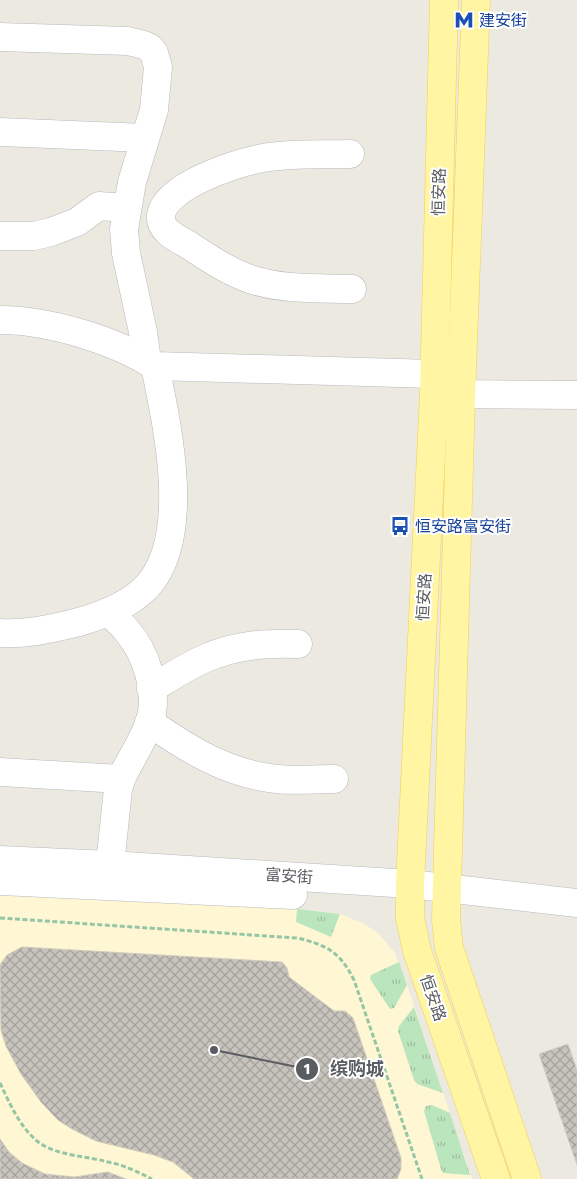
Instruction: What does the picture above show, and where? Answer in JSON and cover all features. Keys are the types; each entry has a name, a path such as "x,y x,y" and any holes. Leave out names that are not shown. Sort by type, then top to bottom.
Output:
{"main road":[{"name":"恒安路","path":"444,0 434,384 410,918 417,951 496,1179"},
{"name":"恒安路","path":"476,0 461,395 446,920 449,948 527,1179"}],"street":[{"path":"0,37 128,41 150,48 156,59 158,76 154,110 126,211 124,239 143,332 171,448 173,473 173,507 170,530 160,567 151,582 140,593 108,612 91,619 35,631 0,633"},
{"path":"0,132 145,138"},
{"path":"350,154 263,158 219,171 184,188 168,200 161,215 161,222 171,234 228,270 251,279 273,285 352,289"},
{"path":"0,236 34,236 51,232 77,222 99,206 161,215"},
{"path":"0,320 27,321 71,331 127,351 151,364 434,384 461,395 577,395"},
{"path":"108,612 127,630 138,646 147,668 152,707 149,722 121,779 116,802 110,865"},
{"path":"151,688 204,658 222,652 255,644 298,644"},
{"path":"149,722 204,757 245,774 279,780 334,779"},
{"path":"0,772 121,779"},
{"name":"富安街","path":"0,860 110,865 446,896 577,905"},
{"name":"富安街","path":"0,881 410,892"}],"path":[{"path":"0,918 297,938 314,942 332,951 345,964 354,980 422,1179"},
{"path":"0,1083 21,1122 41,1144 54,1150 124,1166 152,1179"}],"shaded area":[{"path":"0,888 124,894 322,912 340,914 364,924 378,933 395,953 472,1179 0,1179"}],"green space":[{"path":"297,909 340,914 331,937 296,922"},
{"path":"399,962 407,985 394,1008 390,1009 370,979 371,975"},
{"path":"414,1007 443,1093 417,1084 414,1080 398,1031 399,1026"},
{"path":"432,1105 450,1113 470,1175 443,1173 424,1111 426,1106"}],"building":[{"path":"22,947 282,962 287,968 289,977 334,1011 345,1011 353,1018 401,1158 401,1169 397,1179 194,1179 173,1162 154,1155 96,1141 72,1129 58,1120 41,1102 21,1074 6,1046 1,1030 0,965 7,955"},
{"path":"568,1044 577,1070 577,1165 539,1054"},
{"path":"0,1139 9,1152 22,1163 45,1174 74,1177 108,1172 126,1179 0,1179"}],"place":[{"name":"建安街","path":"464,20"},
{"name":"恒安路富安街","path":"400,526"},
{"name":"缤购城","path":"214,1050"}]}
